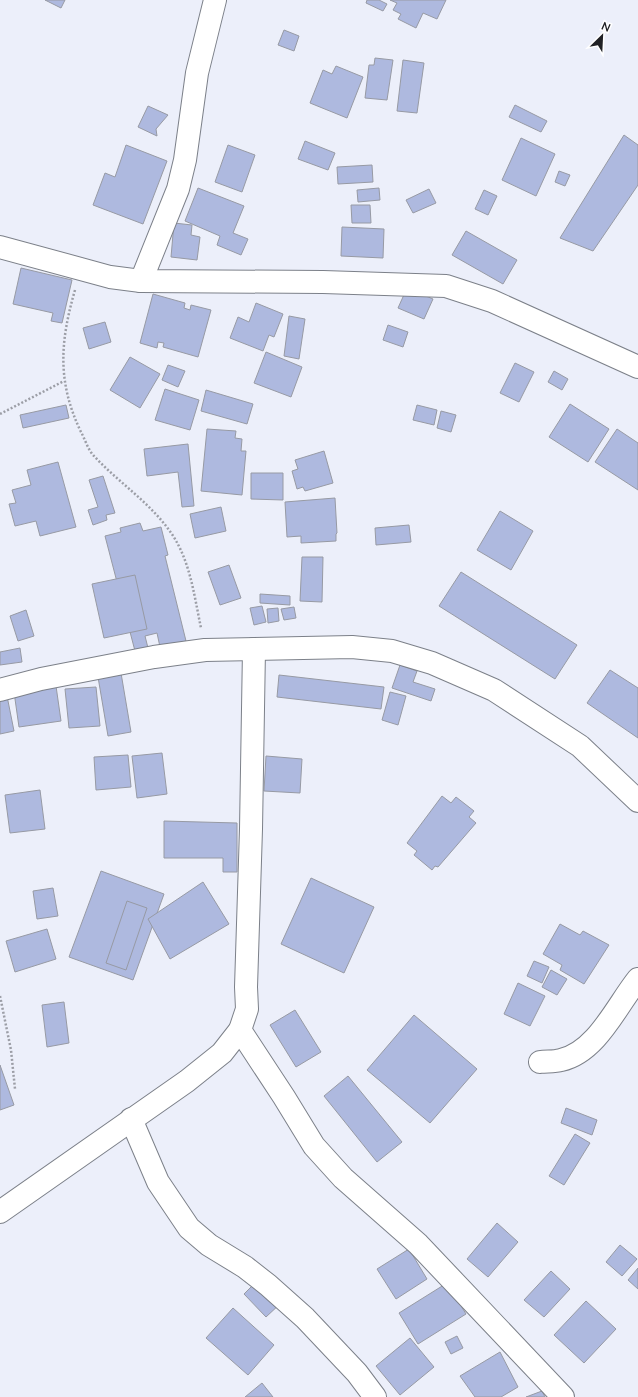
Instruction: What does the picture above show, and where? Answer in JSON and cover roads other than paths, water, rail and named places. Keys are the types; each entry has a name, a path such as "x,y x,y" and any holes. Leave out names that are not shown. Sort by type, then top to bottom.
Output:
{"street":[{"path":"141,281 178,189 185,160 197,73 215,0"},
{"path":"0,247 110,277 141,281 323,282 446,286 492,301 638,367"},
{"path":"0,690 154,657 205,650 352,647 392,651 432,663 494,690 580,746 638,801"},
{"path":"0,1212 187,1081 222,1054 240,1030 247,1009 246,987 251,829 254,649"},
{"path":"540,1062 562,1060 582,1050 607,1027 638,979"},
{"path":"240,1030 314,1146 343,1178 418,1244 563,1397"},
{"path":"131,1119 158,1182 189,1228 209,1245 268,1285 305,1318 357,1373 375,1397"}]}
